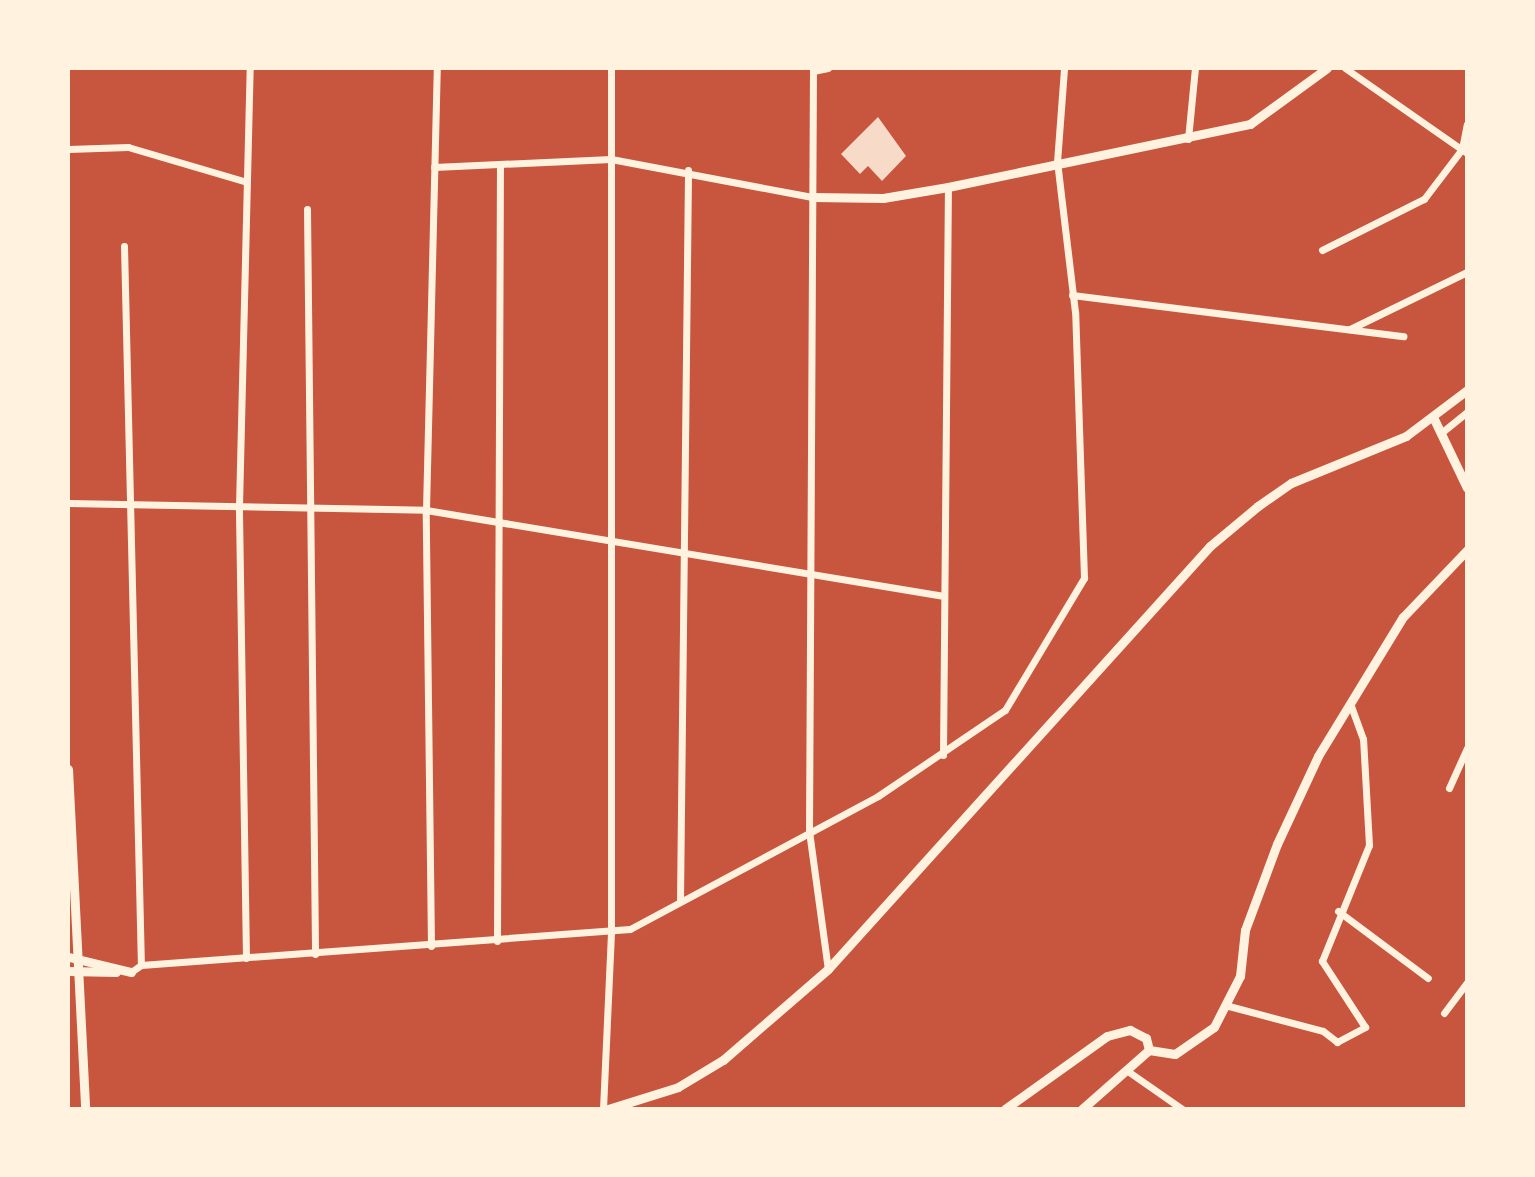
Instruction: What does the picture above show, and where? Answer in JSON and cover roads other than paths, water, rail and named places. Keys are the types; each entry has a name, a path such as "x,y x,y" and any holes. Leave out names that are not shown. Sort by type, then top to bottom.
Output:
{"street":[{"path":"246,958 239,506 250,68"},
{"path":"431,946 426,510 437,68"},
{"path":"611,68 608,535 611,932 605,1109 678,1087 723,1060 828,969 1210,546 1291,483 1434,419 1467,390"},
{"path":"828,68 813,69 805,570 809,831 828,969"},
{"path":"73,971 131,972 141,965 630,929 943,755 1005,710 1084,578 1072,295 1057,162 1064,68"},
{"path":"1188,139 1195,68"},
{"path":"434,167 611,159 688,170 813,197 883,198 1188,139 1250,124 1327,68"},
{"path":"1345,68 1465,151"},
{"path":"1322,250 1424,199 1465,151 1467,124"},
{"path":"68,149 128,147 247,182"},
{"path":"497,941 500,164"},
{"path":"680,901 688,170"},
{"path":"943,755 948,187"},
{"path":"307,209 306,507 315,954"},
{"path":"124,246 141,965"},
{"path":"1349,330 1467,272"},
{"path":"1072,295 1403,336"},
{"path":"1441,433 1467,412"},
{"path":"1434,419 1467,488"},
{"path":"68,503 426,510 608,535 944,596"},
{"path":"1149,1050 1175,1054 1214,1027 1225,1005 1277,844 1350,703 1403,617 1466,553"},
{"path":"1225,1005 1323,1031 1337,1042 1365,1027 1322,961 1338,911 1369,845 1363,739 1350,703"},
{"path":"1449,788 1467,748"},
{"path":"68,769 70,957 85,1109"},
{"path":"1338,911 1428,978"},
{"path":"70,957 131,972"},
{"path":"1444,1013 1467,983"},
{"path":"1005,1109 1107,1036 1130,1030 1146,1038 1149,1050"},
{"path":"1083,1108 1129,1072 1149,1050"},
{"path":"1129,1072 1182,1109"}]}
